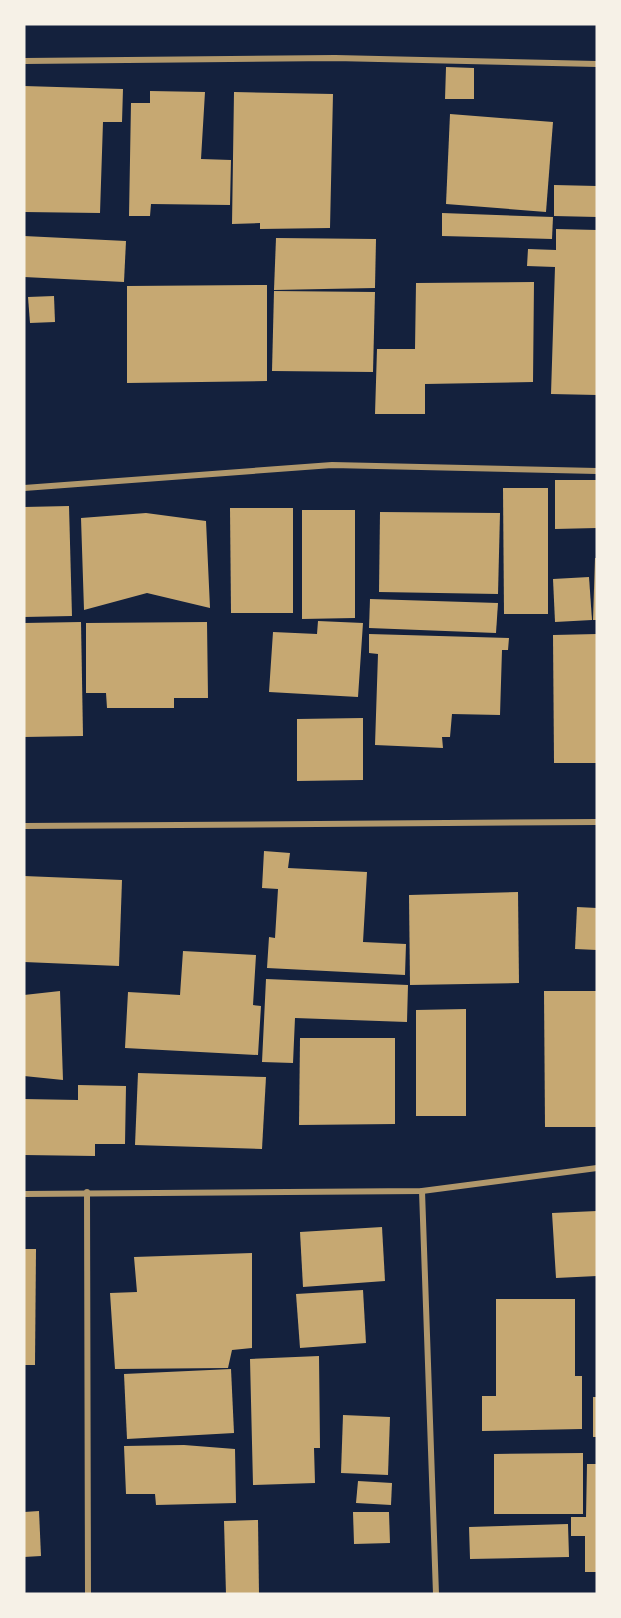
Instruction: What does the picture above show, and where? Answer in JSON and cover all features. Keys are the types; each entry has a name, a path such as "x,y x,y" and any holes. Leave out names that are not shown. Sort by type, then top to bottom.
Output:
{"street":[{"path":"24,62 335,58 597,64"},
{"path":"24,488 332,465 597,471"},
{"path":"24,826 597,822"},
{"path":"24,1194 422,1191 597,1168"},
{"path":"422,1191 436,1594"},
{"path":"87,1192 88,1594"}],"building":[{"path":"446,67 474,68 474,99 445,99"},
{"path":"24,86 123,89 122,122 103,122 100,213 24,212"},
{"path":"150,91 205,92 201,159 231,160 230,205 151,204 150,216 129,216 131,103 150,103"},
{"path":"234,92 333,94 330,228 260,229 260,223 232,224"},
{"path":"450,114 553,122 546,212 446,204"},
{"path":"554,185 597,186 597,217 554,216"},
{"path":"442,213 553,217 552,239 442,236"},
{"path":"556,229 597,230 597,395 551,394 555,267 527,266 528,249 556,250"},
{"path":"24,236 126,241 124,282 24,277"},
{"path":"276,238 376,239 375,288 274,290"},
{"path":"534,282 533,382 425,384 425,414 375,414 377,349 415,349 416,283"},
{"path":"267,285 267,381 127,383 127,286"},
{"path":"274,291 375,292 373,372 272,371"},
{"path":"54,296 55,322 30,323 28,297"},
{"path":"555,480 597,480 597,528 555,529"},
{"path":"503,488 548,488 548,614 504,614"},
{"path":"69,506 72,616 24,617 24,507"},
{"path":"230,508 293,508 293,613 231,613"},
{"path":"302,510 355,510 355,618 302,619"},
{"path":"380,512 500,513 498,594 379,592"},
{"path":"146,513 206,521 210,608 147,593 84,610 81,518"},
{"path":"595,558 597,558 597,620 593,620"},
{"path":"589,577 592,620 555,622 553,579"},
{"path":"370,599 498,603 496,633 369,628"},
{"path":"318,621 363,623 358,697 269,692 273,632 317,634"},
{"path":"81,622 83,736 24,737 24,623"},
{"path":"207,622 208,698 174,698 174,708 107,708 106,693 86,693 86,623"},
{"path":"369,634 509,638 508,650 502,650 500,715 452,714 450,737 442,737 443,748 375,745 378,654 369,653"},
{"path":"597,634 597,763 554,763 553,635"},
{"path":"363,718 363,780 297,781 297,719"},
{"path":"264,851 290,853 288,868 367,872 363,942 406,944 405,975 267,968 269,937 275,938 278,889 262,888"},
{"path":"24,876 122,880 119,966 24,962"},
{"path":"518,892 519,983 410,985 409,895"},
{"path":"577,907 597,908 597,950 575,949"},
{"path":"183,951 256,955 253,1005 261,1006 258,1055 125,1048 128,992 180,995"},
{"path":"266,979 408,985 407,1022 295,1018 293,1063 262,1062"},
{"path":"60,991 63,1080 24,1076 24,995"},
{"path":"544,991 597,991 597,1127 545,1127"},
{"path":"466,1009 466,1116 416,1116 416,1010"},
{"path":"300,1038 395,1038 395,1124 299,1125"},
{"path":"138,1073 266,1077 262,1149 135,1145"},
{"path":"78,1085 126,1086 125,1144 95,1144 95,1156 24,1155 24,1099 78,1100"},
{"path":"597,1211 597,1276 556,1278 552,1213"},
{"path":"382,1227 385,1281 303,1287 300,1232"},
{"path":"24,1249 36,1249 35,1365 24,1365"},
{"path":"252,1253 252,1348 232,1350 228,1368 115,1369 110,1293 137,1292 134,1257"},
{"path":"363,1290 366,1343 300,1348 296,1294"},
{"path":"496,1299 575,1299 575,1376 582,1376 582,1429 482,1431 482,1396 496,1396"},
{"path":"319,1356 320,1448 314,1448 315,1483 253,1485 250,1359"},
{"path":"231,1369 234,1433 127,1439 124,1374"},
{"path":"593,1397 597,1397 597,1437 593,1437"},
{"path":"343,1415 390,1417 388,1475 341,1473"},
{"path":"184,1445 235,1449 236,1503 156,1505 155,1494 126,1494 124,1446"},
{"path":"583,1453 583,1514 494,1514 494,1454"},
{"path":"587,1464 597,1464 597,1572 585,1572 585,1536 571,1536 571,1517 586,1517"},
{"path":"358,1481 392,1483 391,1505 356,1503"},
{"path":"39,1511 41,1556 24,1557 24,1512"},
{"path":"353,1512 389,1512 390,1543 354,1544"},
{"path":"258,1520 259,1594 226,1594 224,1521"},
{"path":"568,1524 569,1557 470,1559 469,1527"}]}
